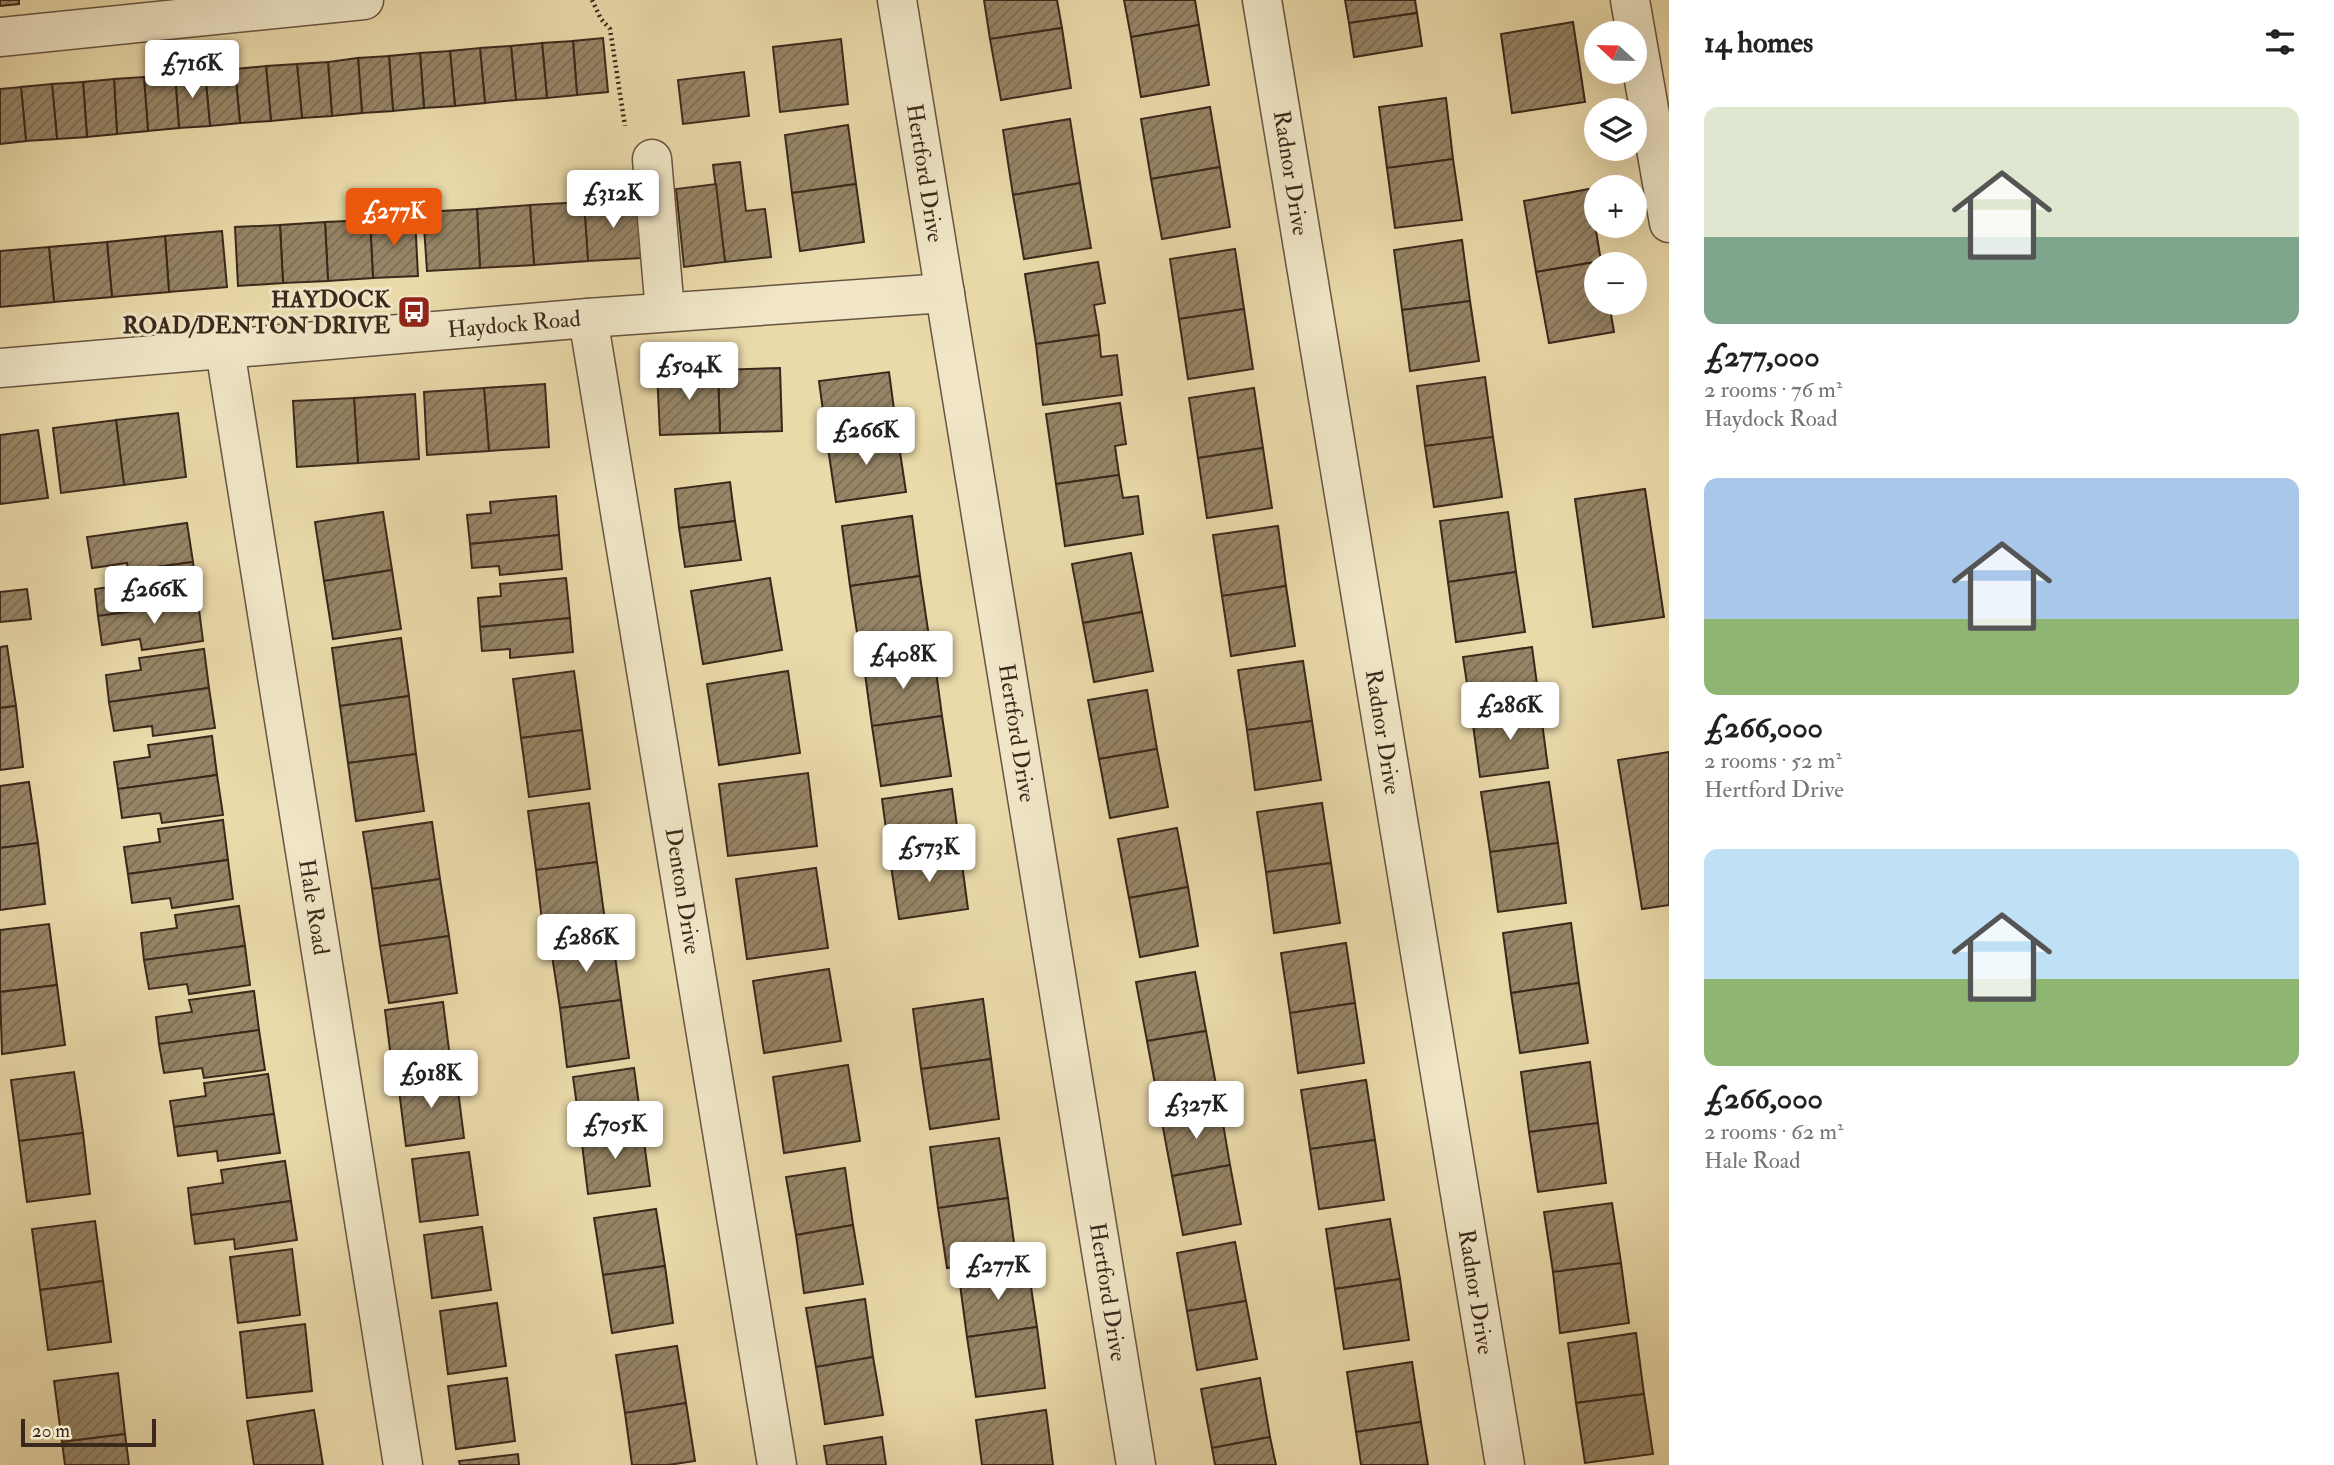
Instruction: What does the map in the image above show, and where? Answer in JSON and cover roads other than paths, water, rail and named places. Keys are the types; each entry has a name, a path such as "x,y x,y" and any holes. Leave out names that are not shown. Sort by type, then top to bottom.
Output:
{"street":[{"path":"0,37 364,0"},
{"name":"Hertford Drive","path":"897,0 1136,1465"},
{"name":"Radnor Drive","path":"1262,0 1504,1465"},
{"path":"1630,0 1669,223"},
{"path":"652,159 665,312"},
{"name":"Haydock Road","path":"0,368 588,318 945,293"},
{"name":"Denton Drive","path":"588,318 777,1465"},
{"name":"Hale Road","path":"225,350 403,1465"}],"place":[{"name":"HAYDOCK ROAD/DENTON DRIVE","path":"414,312"}]}
